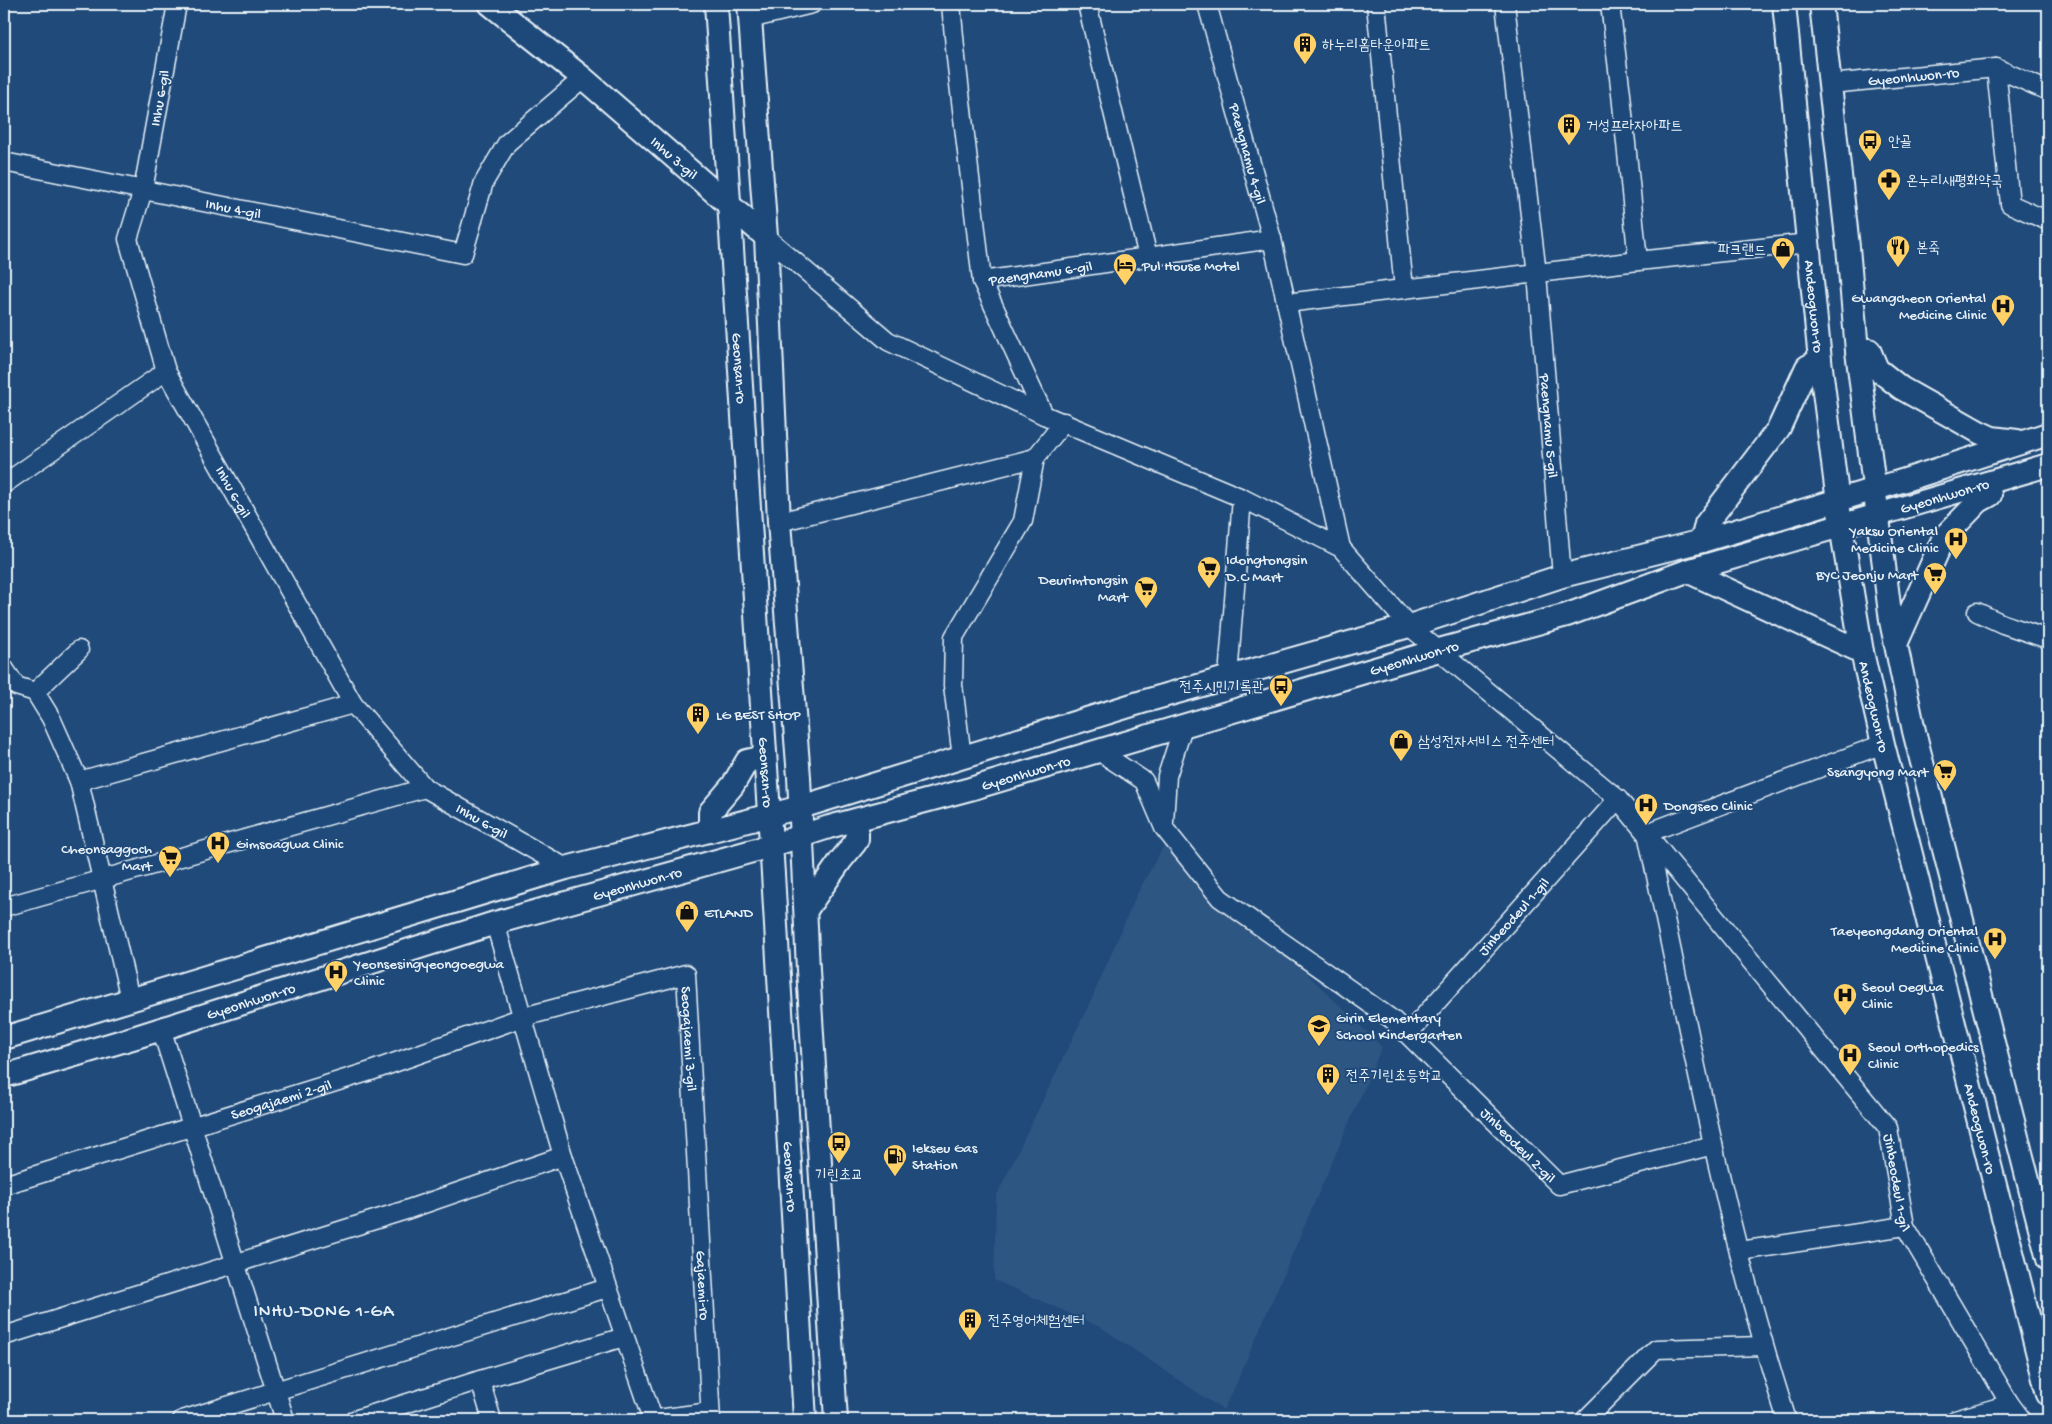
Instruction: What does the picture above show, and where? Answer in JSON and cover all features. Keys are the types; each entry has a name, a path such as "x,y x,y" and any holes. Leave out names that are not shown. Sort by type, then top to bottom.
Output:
{"street":[{"name":"Inhu 6-gil","path":"177,4 143,190 128,239 166,371 353,704 425,788 566,868"},
{"name":"Inhu 3-gil","path":"490,4 583,78 766,237"},
{"name":"Geonsan-ro","path":"716,4 769,815 805,1420"},
{"path":"750,12 812,4"},
{"path":"951,4 982,282"},
{"path":"1087,4 1148,257"},
{"name":"Paengnamu 4-gil","path":"1207,4 1272,239 1286,303"},
{"path":"1376,4 1404,289"},
{"name":"Paengnamu 5-gil","path":"1505,4 1537,274 1562,576"},
{"path":"1610,4 1638,260"},
{"name":"Andeogwon-ro","path":"1784,4 1820,360 1841,526 1862,652 1866,662 1883,744 2048,1394"},
{"path":"1822,4 1857,351 1891,621 1914,730 2048,1259"},
{"name":"Geonsan-ro","path":"750,12 766,237 779,522 801,808 836,1420"},
{"path":"1996,68 2048,92"},
{"path":"1996,68 2010,204 2048,221"},
{"name":"Gyeonhwon-ro","path":"1830,84 1996,68"},
{"name":"Inhu 4-gil","path":"4,162 463,254 484,182 507,143 583,78"},
{"path":"766,237 888,341 1044,414 1242,498 1341,548 1409,626"},
{"name":"Paengnamu 6-gil","path":"1044,414 982,282 1272,239"},
{"path":"1341,548 1286,303 1537,274 1638,260 1809,243"},
{"path":"1857,351 1869,350 1877,369 1901,388 1979,432 1992,438 2026,441"},
{"path":"1702,541 1706,524 1779,428 1807,367 1820,360"},
{"path":"4,484 166,371"},
{"path":"962,758 953,685 954,637 1022,521 1035,458 1064,422"},
{"name":"Gyeonhwon-ro","path":"4,1038 566,868 801,808 1228,677 1409,626 1562,576 1702,541 2048,434"},
{"path":"779,522 1035,458"},
{"name":"Gyeonhwon-ro","path":"4,1076 495,923 1100,752 1439,650 1567,615 1687,571 2048,465"},
{"path":"1896,644 1944,538 1979,501 1990,495 1988,483"},
{"path":"1228,677 1242,498"},
{"path":"1687,571 1862,652"},
{"path":"1978,612 2004,624 2048,639"},
{"name":"Jinbeodeul 1-gil","path":"1409,626 1618,799 1888,1128 1905,1226 2010,1404 2022,1420"},
{"path":"35,692 79,650"},
{"path":"4,668 16,686 35,692 51,718 79,781 130,999"},
{"path":"79,781 353,704"},
{"path":"1164,828 1166,780 1183,727"},
{"path":"1787,1420 1763,1346 1713,1146 1647,833 1883,744"},
{"path":"1100,752 1144,781 1164,828 1220,898 1393,1020 1408,1034"},
{"path":"710,831 710,812 733,785 748,761 765,757"},
{"path":"1146,785 1166,780"},
{"path":"4,907 425,788"},
{"name":"Jinbeodeul 1-gil","path":"1408,1034 1618,799"},
{"path":"806,910 840,860 855,843 857,839 857,821"},
{"path":"495,923 563,1156 652,1420 711,1416"},
{"name":"Seogajaemi 3-gil","path":"371,1071 523,1017 686,974 695,1151"},
{"path":"161,1028 285,1420"},
{"name":"Jinbeodeul 2-gil","path":"1408,1034 1559,1185 1713,1146"},
{"name":"Seogajaemi 2-gil","path":"11,1182 371,1071"},
{"name":"Gajaemi-ro","path":"695,1151 711,1416"},
{"path":"4,1336 403,1212 563,1156"},
{"path":"1740,1251 1905,1226"},
{"path":"182,1420 607,1288"},
{"path":"354,1420 624,1337"},
{"path":"1585,1420 1656,1349 1763,1346"},
{"path":"480,1380 492,1420"},
{"path":"1954,1420 2010,1404"}],"shaded area":[{"path":"1168,838 1382,1047 1233,1391 1223,1410 1102,1328 994,1280 996,1197 1092,998 1137,894"}],"place":[{"name":"하누리홈타운아파트","path":"1305,65"},
{"name":"거성프라자아파트","path":"1569,146"},
{"name":"안골","path":"1870,162"},
{"name":"온누리새평화약국","path":"1889,201"},
{"name":"본죽","path":"1898,268"},
{"name":"파크랜드","path":"1783,270"},
{"name":"Pul House Motel","path":"1125,286"},
{"name":"Gwangcheon Oriental Medicine Clinic","path":"2003,327"},
{"name":"Yaksu Oriental Medicine Clinic","path":"1956,560"},
{"name":"Idongtongsin D.C Mart","path":"1209,589"},
{"name":"BYC Jeonju Mart","path":"1935,595"},
{"name":"Deurimtongsin Mart","path":"1146,609"},
{"name":"전주시민기록관","path":"1281,707"},
{"name":"LG BEST SHOP","path":"698,735"},
{"name":"삼성전자서비스 전주센터","path":"1401,762"},
{"name":"Ssangyong Mart","path":"1945,792"},
{"name":"Dongseo Clinic","path":"1646,826"},
{"name":"Gimsoagwa Clinic","path":"218,864"},
{"name":"Cheonsaggoch Mart","path":"170,878"},
{"name":"ETLAND","path":"687,933"},
{"name":"Taeyeongdang Oriental Medicine Clinic","path":"1995,960"},
{"name":"Yeonsesingyeongoegwa Clinic","path":"336,993"},
{"name":"Seoul Oegwa Clinic","path":"1845,1016"},
{"name":"Girin Elementary School Kindergarten","path":"1319,1047"},
{"name":"Seoul Orthopedics Clinic","path":"1850,1076"},
{"name":"전주기린초등학교","path":"1328,1096"},
{"name":"기린초교","path":"839,1164"},
{"name":"Iekseu Gas Station","path":"895,1177"},
{"name":"전주영어체험센터","path":"970,1341"}],"district":[{"name":"INHU-DONG 1-GA","path":"324,1310"}]}
